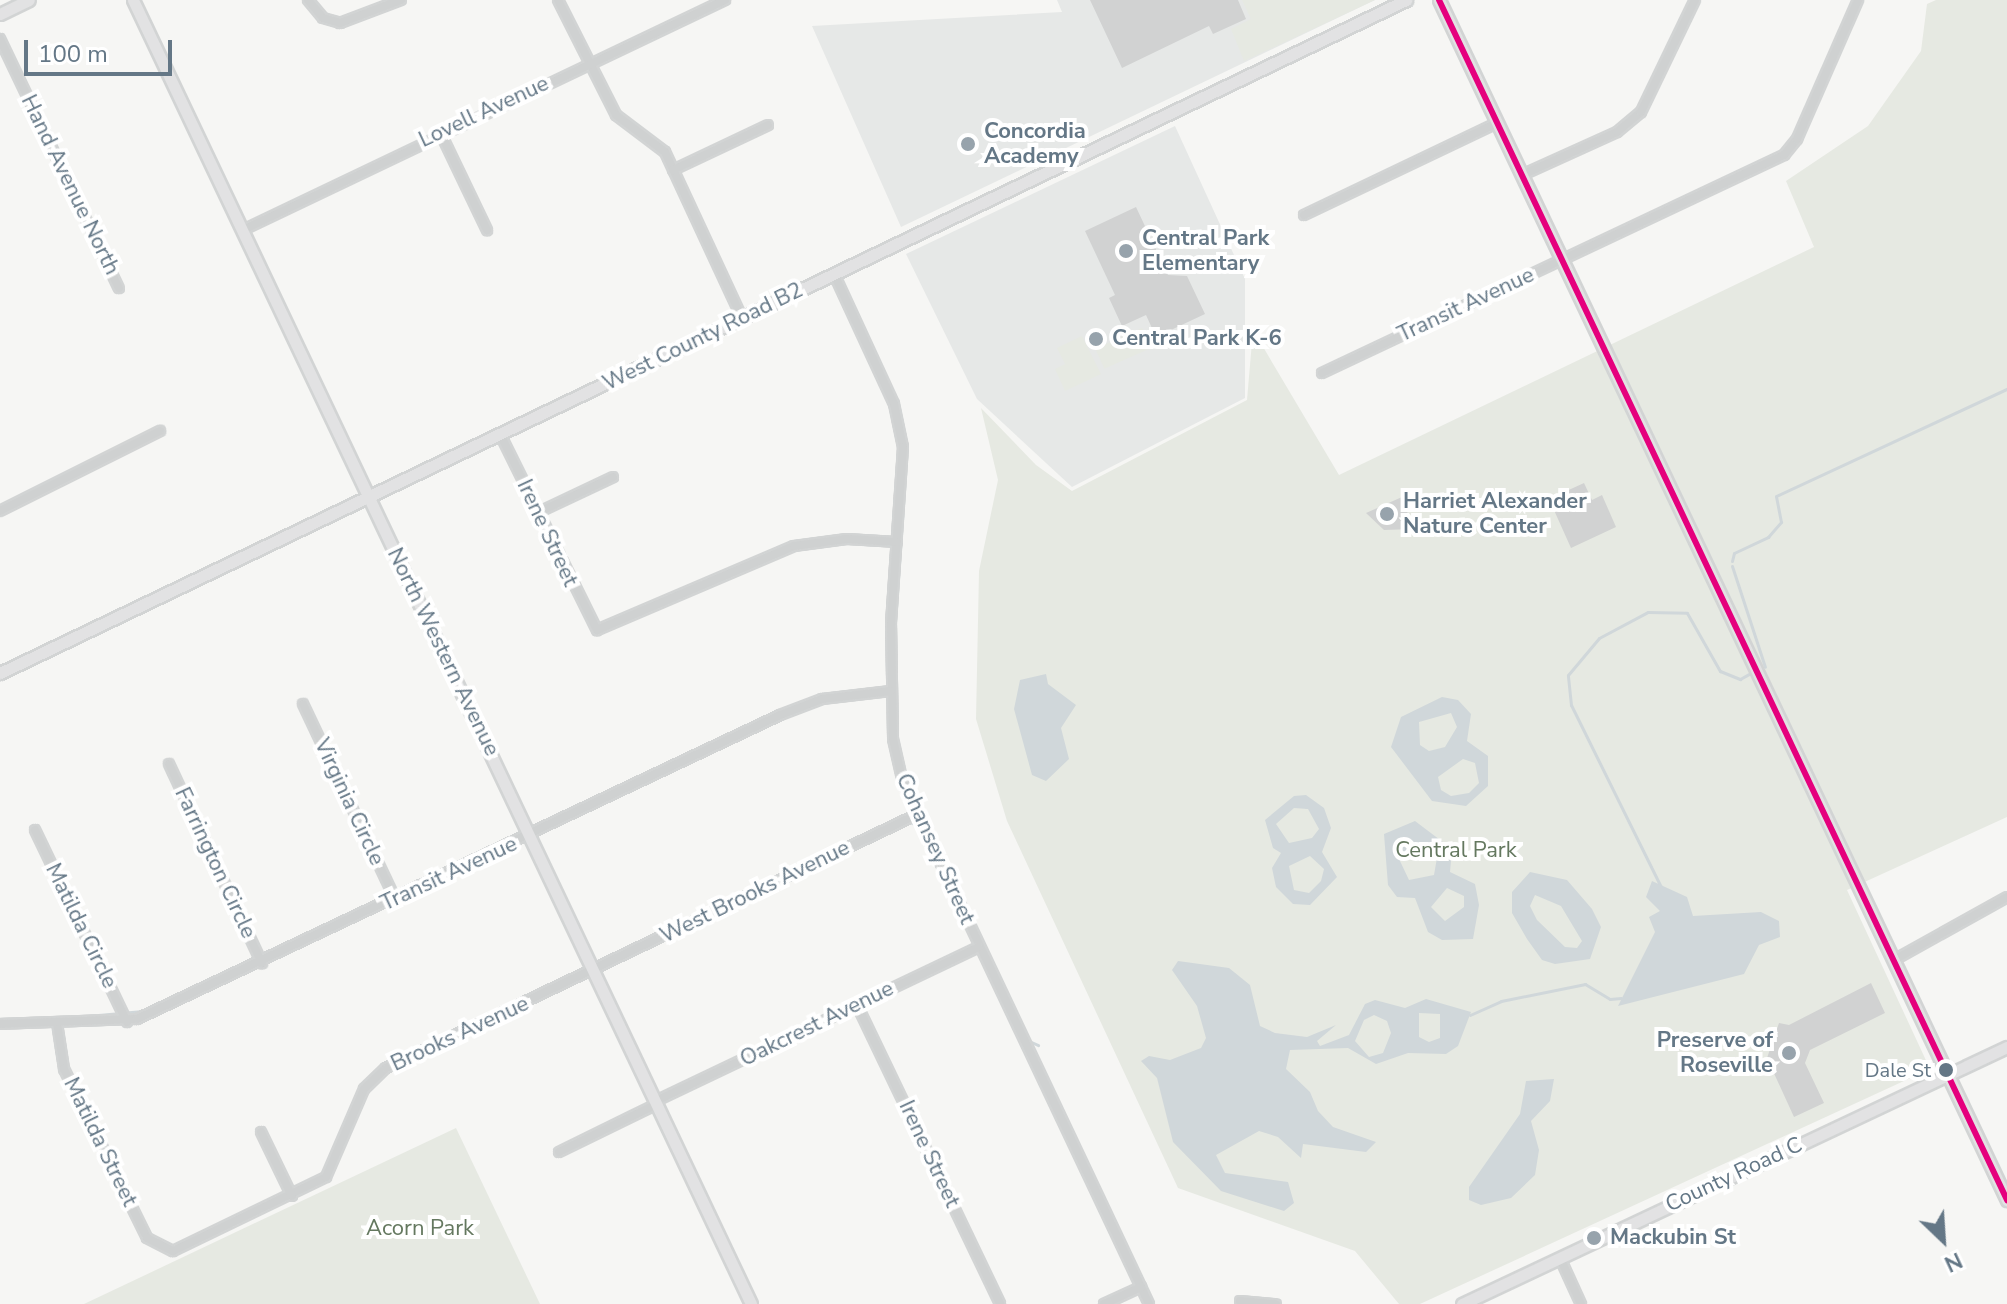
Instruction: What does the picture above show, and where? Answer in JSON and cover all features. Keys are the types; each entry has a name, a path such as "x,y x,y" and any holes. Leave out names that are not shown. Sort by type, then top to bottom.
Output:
{"street":[{"path":"0,14 29,0"},
{"name":"North Western Avenue","path":"133,0 245,229 368,497 751,1304"},
{"path":"308,0 323,18 340,23 401,0"},
{"path":"558,0 616,115 659,144 742,318"},
{"name":"Lovell Avenue","path":"245,229 440,132 725,0"},
{"name":"West County Road B2","path":"0,673 1406,0"},
{"path":"1439,0 2007,1200"},
{"path":"1522,175 1617,132 1641,112 1695,0"},
{"name":"Transit Avenue","path":"1322,373 1784,155 1797,139 1858,0"},
{"name":"Hand Avenue North","path":"0,39 119,288"},
{"path":"1304,215 1497,123"},
{"path":"673,170 768,125"},
{"path":"440,132 487,230"},
{"name":"Cohansey Street","path":"834,274 900,426 904,468 897,542 891,691 897,762 916,815 1149,1304"},
{"path":"0,511 160,431"},
{"name":"Irene Street","path":"500,434 597,630 794,546 847,539 897,542"},
{"path":"537,513 613,477"},
{"name":"Transit Avenue","path":"0,1024 127,1022 262,963 800,706 891,691"},
{"name":"Virginia Circle","path":"303,704 395,899"},
{"name":"Farrington Circle","path":"169,764 262,963"},
{"name":"West Brooks Avenue","path":"594,970 916,815"},
{"name":"Matilda Circle","path":"35,830 127,1022"},
{"path":"1894,960 2007,897"},
{"name":"Oakcrest Avenue","path":"559,1152 979,947"},
{"name":"Brooks Avenue","path":"163,1250 182,1249 326,1177 364,1089 379,1073 594,970"},
{"name":"Irene Street","path":"857,1005 1000,1304"},
{"name":"Matilda Street","path":"57,1023 64,1069 147,1238 163,1250"},
{"name":"County Road C","path":"1462,1304 2007,1047"},
{"path":"261,1132 292,1196"},
{"path":"1560,1258 1581,1304"},
{"path":"1104,1304 1141,1287"},
{"path":"1240,1301 1276,1304"}],"shaded area":[{"name":"Concordia Academy","path":"1057,0 1375,0 901,227 812,26 1062,12"},
{"name":"Central Park K-6","path":"1175,126 1245,279 1245,398 1072,487 977,399 906,254"},
{"path":"1046,674 1048,684 1076,705 1061,728 1069,759 1046,781 1032,775 1014,709 1020,680"},
{"path":"1442,697 1458,700 1471,714 1467,741 1488,756 1488,786 1466,806 1432,801 1391,747 1401,717","holes":["1451,713 1457,727 1445,747 1429,751 1420,745 1419,722","1463,759 1475,763 1479,783 1469,793 1451,796 1441,790 1438,777"]},
{"path":"1306,795 1324,808 1331,828 1322,852 1337,877 1310,905 1293,904 1276,887 1272,868 1281,853 1273,848 1265,820 1294,796","holes":["1294,808 1308,809 1319,829 1312,838 1289,843 1276,824","1310,856 1324,869 1321,881 1309,893 1294,890 1289,866"]},
{"path":"1415,821 1452,849 1450,872 1475,884 1479,905 1473,939 1442,940 1428,932 1415,898 1397,897 1388,885 1384,834","holes":["1425,844 1438,852 1434,875 1409,880 1400,861 1412,845","1447,888 1464,896 1464,907 1445,921 1431,907"]},
{"path":"1530,872 1567,880 1592,909 1601,927 1590,959 1555,964 1542,960 1512,913 1512,892","holes":["1535,895 1561,906 1582,941 1577,948 1565,947 1537,920 1530,906"]},
{"path":"1652,881 1687,897 1693,916 1761,912 1779,921 1780,937 1759,945 1744,974 1618,1006 1655,932 1649,917 1660,911 1646,897"},
{"path":"1178,961 1229,968 1250,985 1260,1026 1275,1033 1307,1037 1336,1025 1317,1041 1320,1046 1349,1035 1365,1004 1375,1000 1405,1008 1426,999 1471,1012 1458,1046 1446,1054 1408,1053 1376,1064 1348,1048 1290,1050 1286,1069 1310,1092 1318,1111 1333,1127 1376,1142 1366,1152 1303,1144 1301,1158 1278,1137 1259,1131 1216,1155 1225,1173 1288,1182 1294,1203 1284,1211 1221,1191 1173,1142 1157,1078 1141,1061 1149,1056 1170,1060 1201,1048 1206,1038 1197,1006 1172,970","holes":["1419,1013 1440,1014 1440,1038 1429,1042 1419,1037","1374,1015 1387,1021 1391,1033 1383,1053 1369,1057 1355,1041 1364,1020"]},
{"path":"1554,1079 1550,1101 1531,1121 1539,1150 1535,1175 1511,1198 1481,1205 1469,1200 1469,1187 1520,1114 1526,1081"}],"green space":[{"path":"1242,0 1375,0 1244,61 1231,29 1251,19"},
{"name":"Central Park","path":"1936,0 2007,0 2007,817 1847,890 1930,1069 1420,1304 1399,1304 1355,1251 1178,1188 1007,821 976,719 979,571 998,480 981,408 1036,465 1072,491 1247,400 1253,330 1339,475 1814,247 1786,181 1868,126 1921,51 1927,4"},
{"path":"1142,328 1151,348 1104,369 1095,349"},
{"path":"1082,336 1101,374 1065,391 1055,369 1065,364 1057,348"},
{"name":"Acorn Park","path":"456,1128 540,1304 84,1304"}],"building":[{"name":"Concordia Academy","path":"1090,0 1238,0 1246,19 1213,34 1209,26 1122,68"},
{"name":"Central Park Elementary","path":"1136,207 1168,275 1187,276 1205,314 1156,337 1146,315 1122,326 1109,298 1115,295 1085,231"},
{"path":"1584,483 1592,500 1602,495 1616,527 1571,548 1549,499"},
{"name":"Harriet Alexander Nature Center","path":"1402,497 1413,529 1384,530 1366,513"},
{"name":"Preserve of Roseville","path":"1871,983 1885,1013 1810,1050 1805,1063 1824,1103 1794,1117 1767,1058 1779,1023 1789,1025"}],"waterway":[{"path":"1732,561 1734,553 1768,537 1781,522 1776,496 2007,389"},
{"path":"1732,566 1765,667"},
{"path":"1661,887 1571,705 1568,675 1599,638 1648,612 1687,613 1720,671 1740,679 1749,674"},
{"path":"593,963 900,818 915,824 1022,1038"},
{"path":"76,1017 143,1011 325,926"},
{"path":"1470,1015 1501,1001 1585,984 1610,999 1621,998"},
{"path":"0,1019 24,1019"},
{"path":"1029,1041 1038,1045"}],"transit line":[{"path":"1439,0 2007,1200"}],"place":[{"name":"Concordia Academy","path":"968,144"},
{"name":"Central Park Elementary","path":"1126,251"},
{"name":"Central Park K-6","path":"1096,339"},
{"name":"Harriet Alexander Nature Center","path":"1387,514"},
{"name":"Preserve of Roseville","path":"1789,1053"},
{"name":"Dale St","path":"1946,1070"},
{"name":"Mackubin St","path":"1594,1238"}]}
